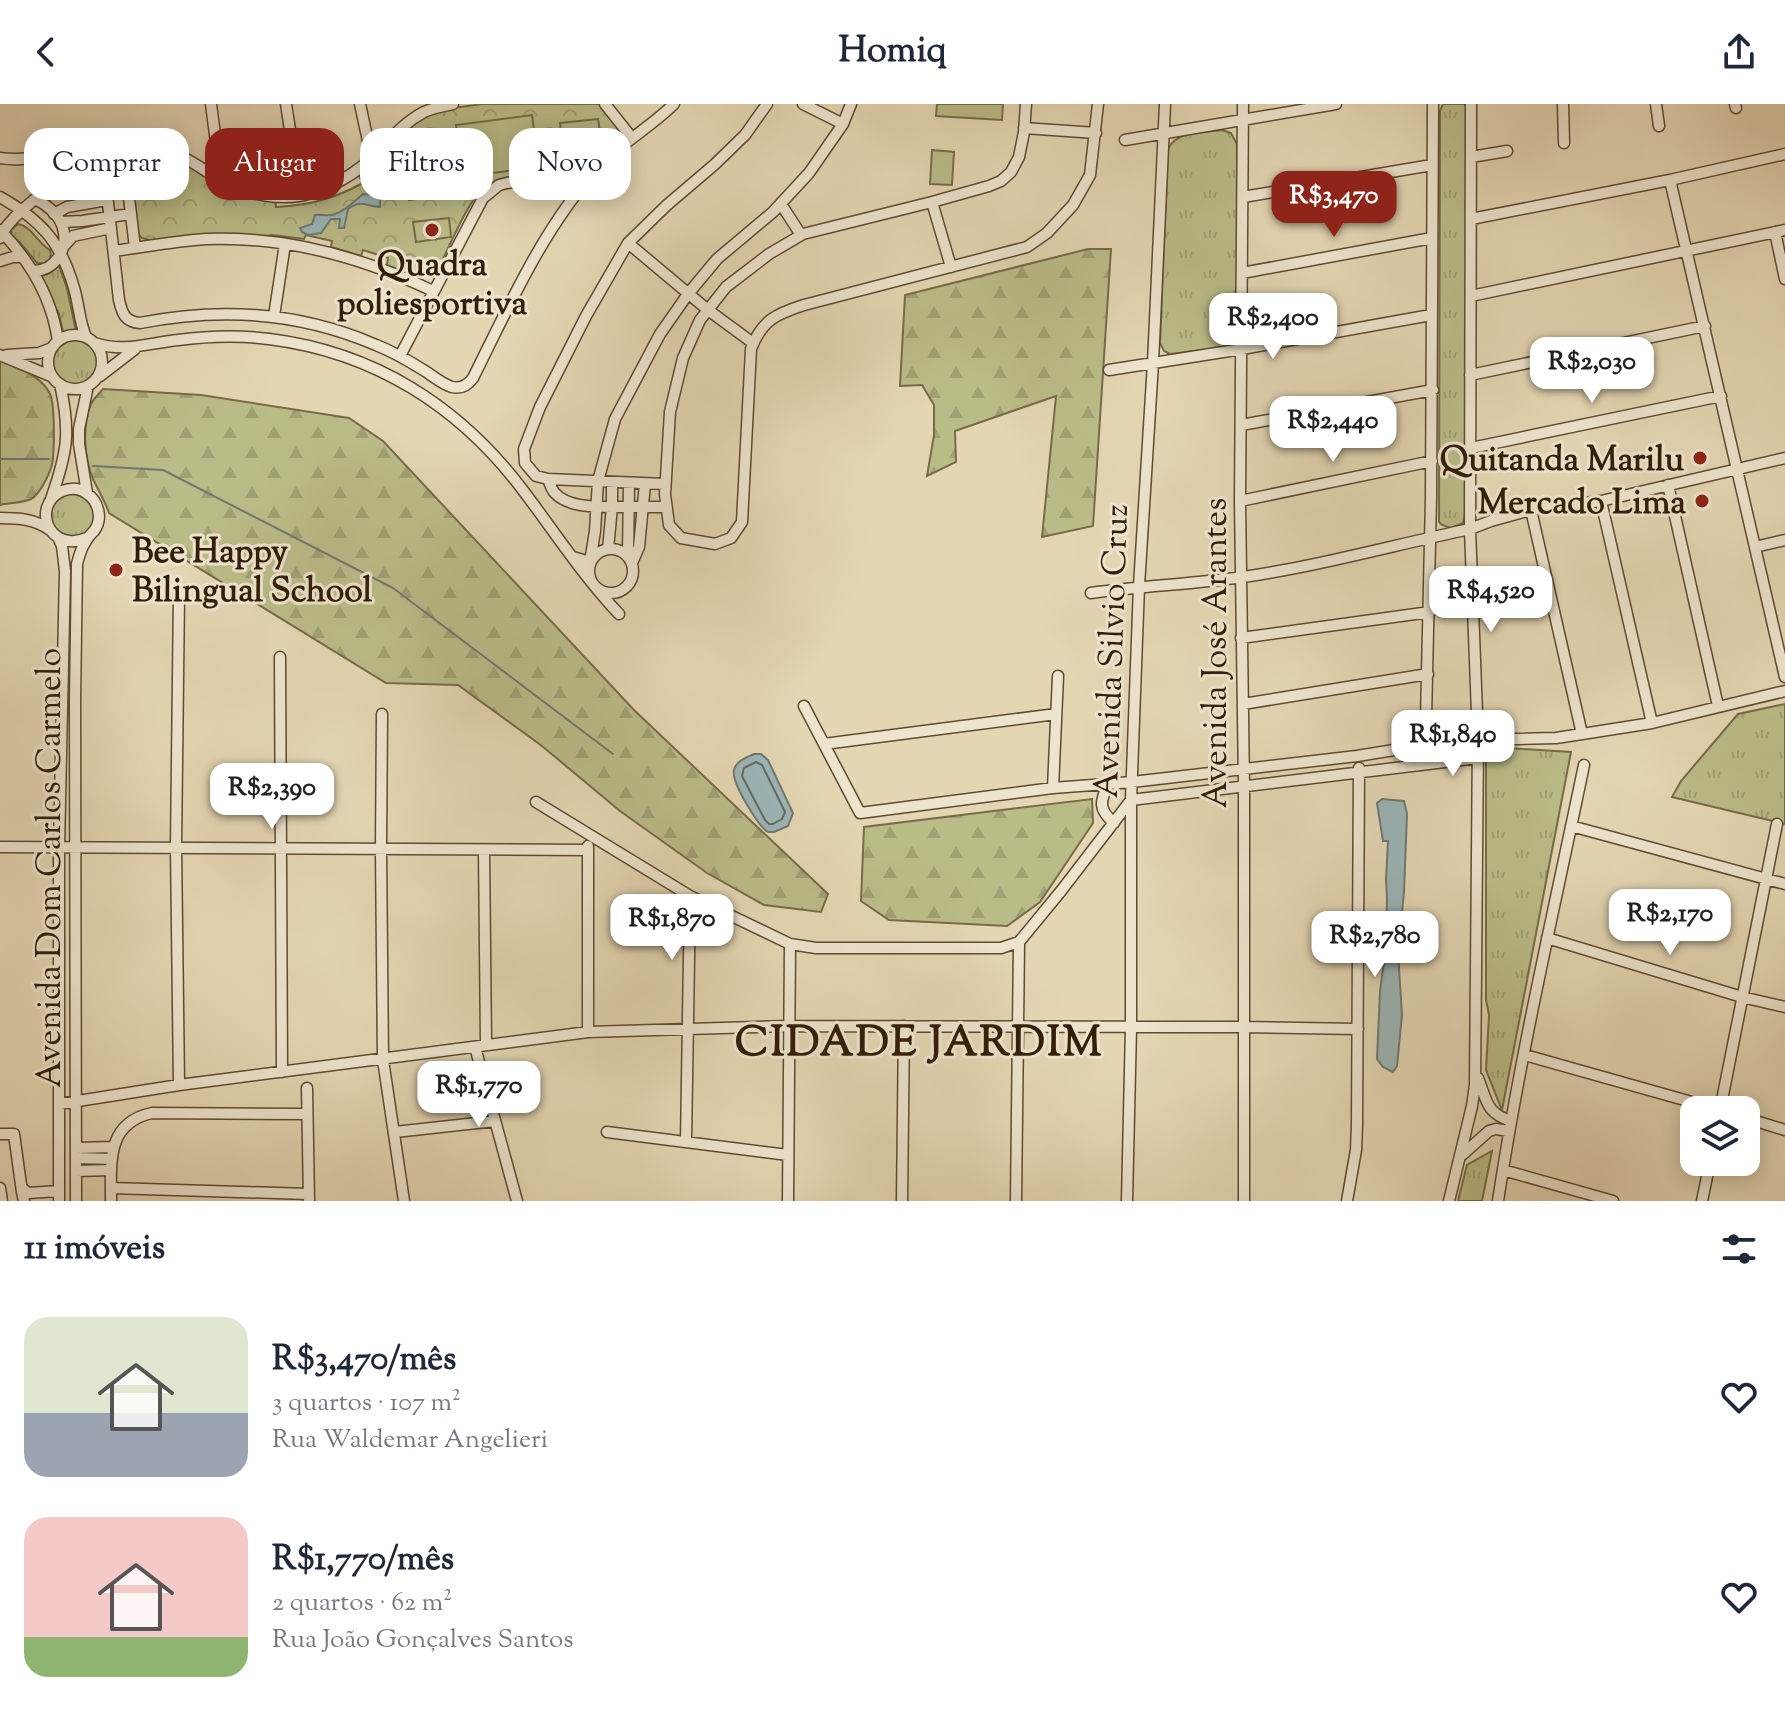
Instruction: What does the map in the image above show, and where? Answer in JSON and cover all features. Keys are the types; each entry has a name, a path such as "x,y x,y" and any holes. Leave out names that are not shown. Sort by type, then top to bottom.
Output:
{"street":[{"path":"211,104 214,128"},
{"path":"286,104 290,128"},
{"path":"360,104 365,128"},
{"path":"402,128 430,110 453,104"},
{"path":"605,104 632,138 674,104"},
{"path":"665,484 548,479 536,476 525,463 524,449 540,407 579,329 628,243 745,135 767,104"},
{"path":"803,104 843,124"},
{"path":"629,483 628,532 632,577 624,589 604,592 592,584 589,569 598,481 615,419 660,334 688,294 717,259 781,204 809,173 843,124 851,104"},
{"path":"1026,104 1019,157 1011,172 1001,181 801,235 769,254 726,287 700,320 683,358 670,412 666,507 669,525 681,538 715,544 731,538 742,522 751,349 757,332 776,315 804,305 1027,247 1047,233 1073,205 1090,175 1098,104"},
{"name":"Avenida Silvio Cruz","path":"1127,1201 1131,800 1139,586 1165,104"},
{"name":"Avenida José Arantes","path":"1243,104 1240,501 1244,1201"},
{"path":"1125,140 1336,104"},
{"path":"1425,763 1433,390 1433,104"},
{"path":"1449,1201 1474,1095 1475,1070 1478,740 1470,529 1471,104"},
{"path":"1563,104 1564,143"},
{"path":"1656,104 1659,126"},
{"path":"1024,128 1096,133"},
{"path":"1471,157 1507,151"},
{"path":"1471,219 1785,154"},
{"path":"0,158 24,159"},
{"path":"1243,197 1432,165"},
{"path":"1670,180 1785,677"},
{"path":"400,356 483,198 509,183"},
{"path":"0,197 36,220 62,250"},
{"path":"34,200 1,233 33,271 55,319 55,345 49,358 49,368 65,405 67,443 48,505 46,520 54,534"},
{"path":"37,200 58,218 63,228 62,250 75,290 81,324 100,351 102,361 101,371 92,382 79,429 87,493"},
{"path":"58,218 67,207 107,200 122,314 130,320 140,323 203,313 274,316 323,326 375,344 453,387 469,384 473,378 539,252 572,200"},
{"path":"128,200 135,248"},
{"path":"932,202 951,267"},
{"path":"781,204 801,235"},
{"path":"33,271 53,265 73,236 130,214"},
{"path":"58,218 110,222"},
{"path":"1471,296 1780,231 1785,279"},
{"path":"1242,273 1432,238"},
{"path":"114,251 205,239 285,244 363,261 433,291"},
{"path":"628,243 753,343"},
{"path":"274,316 285,244"},
{"path":"0,261 22,257"},
{"path":"1109,370 1431,315"},
{"path":"1470,375 1705,326"},
{"path":"0,355 39,353 67,336 77,335 109,347 225,336 287,341 346,357 402,381 455,418 482,442 520,487 592,584 619,614 614,604 618,592"},
{"path":"0,355 69,388 79,389 140,346"},
{"path":"1241,425 1433,390"},
{"path":"1471,448 1721,396"},
{"path":"1091,593 1242,577 1470,529 1531,510 1601,501 1785,458"},
{"path":"1240,501 1432,461"},
{"path":"548,479 555,493 570,502 596,507 666,507"},
{"path":"608,549 612,482"},
{"path":"630,560 639,547 645,484"},
{"path":"1668,485 1718,706"},
{"path":"0,518 26,518 67,542 87,538 95,530 99,510 95,500 87,493 67,489 26,518"},
{"path":"1601,501 1652,723"},
{"path":"1531,510 1582,734"},
{"name":"Avenida Dom Carlos Carmelo","path":"54,534 62,546 65,571 59,847 59,1196"},
{"name":"Avenida Dom Carlos Carmelo","path":"76,1201 77,564 87,538"},
{"path":"1755,547 1785,540"},
{"path":"590,562 601,551 608,549 615,549 630,560"},
{"path":"573,557 590,562"},
{"path":"179,593 176,847 179,1085"},
{"path":"1241,638 1430,612"},
{"path":"1772,620 1785,617"},
{"path":"280,657 282,1072"},
{"path":"1243,704 1428,674"},
{"path":"1053,788 1058,676"},
{"path":"804,706 860,813 1053,788 1357,756 1425,745 1556,738 1652,723 1785,691"},
{"path":"382,714 383,1060 404,1201"},
{"path":"824,744 1056,714"},
{"path":"1347,1201 1356,1150 1360,772 1357,756"},
{"path":"536,802 690,896 790,944 816,948 1001,948 1019,942 1131,800 1478,758"},
{"path":"1498,1201 1547,938 1584,765"},
{"path":"1108,784 1102,796 1102,805 1104,814 1114,823"},
{"path":"1723,1096 1777,824"},
{"path":"1571,826 1785,884"},
{"path":"588,835 588,1032"},
{"path":"0,847 588,850"},
{"path":"484,850 480,1046 495,1121 517,1201"},
{"path":"686,1142 690,896"},
{"path":"1547,938 1785,1007"},
{"path":"1016,1201 1019,942"},
{"path":"790,944 788,1200 801,1201"},
{"path":"59,961 75,961"},
{"path":"59,1104 179,1085 588,1032 790,1026 1358,1029"},
{"path":"902,1201 904,1026"},
{"path":"1525,1055 1680,1099"},
{"path":"1475,1070 1492,1112 1510,1126"},
{"path":"111,1188 308,1198 307,1088"},
{"path":"111,1201 112,1159 125,1124 138,1116 152,1113 307,1114"},
{"path":"395,1132 495,1121"},
{"path":"1760,1122 1785,1130"},
{"path":"1460,1157 1489,1131 1510,1126"},
{"path":"607,1132 788,1155"},
{"path":"0,1134 14,1134 24,1201"},
{"path":"76,1153 112,1159"},
{"path":"76,1171 112,1159"},
{"path":"1503,1170 1613,1201"},
{"path":"1702,1201 1707,1176"},
{"path":"0,1188 2,1201"},
{"path":"22,1188 28,1193 59,1196"}],"green space":[{"path":"482,104 600,104 619,128 509,128 509,178 493,182 493,128 408,128 426,116"},
{"path":"937,104 1003,104 1002,120 936,116"},
{"path":"1443,104 1465,104 1467,110 1465,514 1463,523 1451,528 1439,522 1440,111"},
{"path":"532,115 534,128 509,128 509,171 493,173 493,128 456,128 456,125"},
{"path":"598,119 599,128 561,128 560,123"},
{"path":"1222,130 1231,133 1237,144 1237,335 1227,347 1170,354 1164,351 1160,343 1168,149 1184,135"},
{"path":"932,150 954,152 952,185 930,184"},
{"path":"189,165 205,176 205,200 275,200 276,207 344,200 344,192 360,184 360,200 473,200 437,271 419,277 387,265 388,258 363,250 361,256 331,247 332,241 306,235 304,239 272,235 153,241 138,234 134,200 189,200"},
{"name":"Quadra poliesportiva","path":"449,218 451,237 416,242 413,222"},
{"path":"18,224 27,228 50,250 50,258 44,264 37,263 18,240 12,238 11,230"},
{"path":"1088,249 1111,249 1093,526 1042,537 1056,396 955,431 956,462 927,476 934,435 934,405 922,385 900,386 905,295"},
{"path":"59,266 76,331 63,332 59,314 39,276"},
{"path":"75,340 91,347 98,363 91,379 75,386 59,379 52,363 59,347"},
{"path":"0,359 28,373 46,388 52,400 54,431 51,468 40,490 31,499 0,505"},
{"path":"103,389 201,395 349,418 383,441 634,710 828,894 821,912 764,905 707,873 620,811 542,746 458,685 386,683 109,513 93,479 85,442 91,404"},
{"path":"80,492 95,506 94,523 88,532 72,537 57,530 50,514 60,496"},
{"path":"1785,704 1785,824 1672,797 1681,781 1738,714"},
{"path":"1492,747 1571,752 1502,1110 1486,1070 1489,1015 1486,1000 1486,755"},
{"path":"1092,799 1093,823 1040,902 1007,926 889,920 861,901 864,827"},
{"path":"1492,1151 1482,1201 1458,1201 1467,1165"}],"water":[{"path":"360,197 360,200 380,200 380,207 357,204 348,209 344,228 339,228 340,219 331,219 321,233 308,235 300,228 312,224 315,215 339,213"},
{"path":"754,754 761,754 768,760 793,813 788,826 774,832 768,832 758,821 734,776 737,764"},
{"path":"1382,799 1404,801 1407,814 1398,952 1402,1015 1397,1066 1393,1072 1383,1067 1377,1059 1387,899 1388,841 1383,841 1377,803"}],"waterway":[{"path":"0,459 49,459"},
{"path":"93,466 163,470 393,588 613,754"}],"place":[{"name":"Quadra poliesportiva","path":"432,230"},
{"name":"Quitanda Marilu","path":"1700,458"},
{"name":"Mercado Lima","path":"1702,501"},
{"name":"Bee Happy Bilingual School","path":"116,570"}],"district":[{"name":"CIDADE JARDIM","path":"919,1040"}]}
